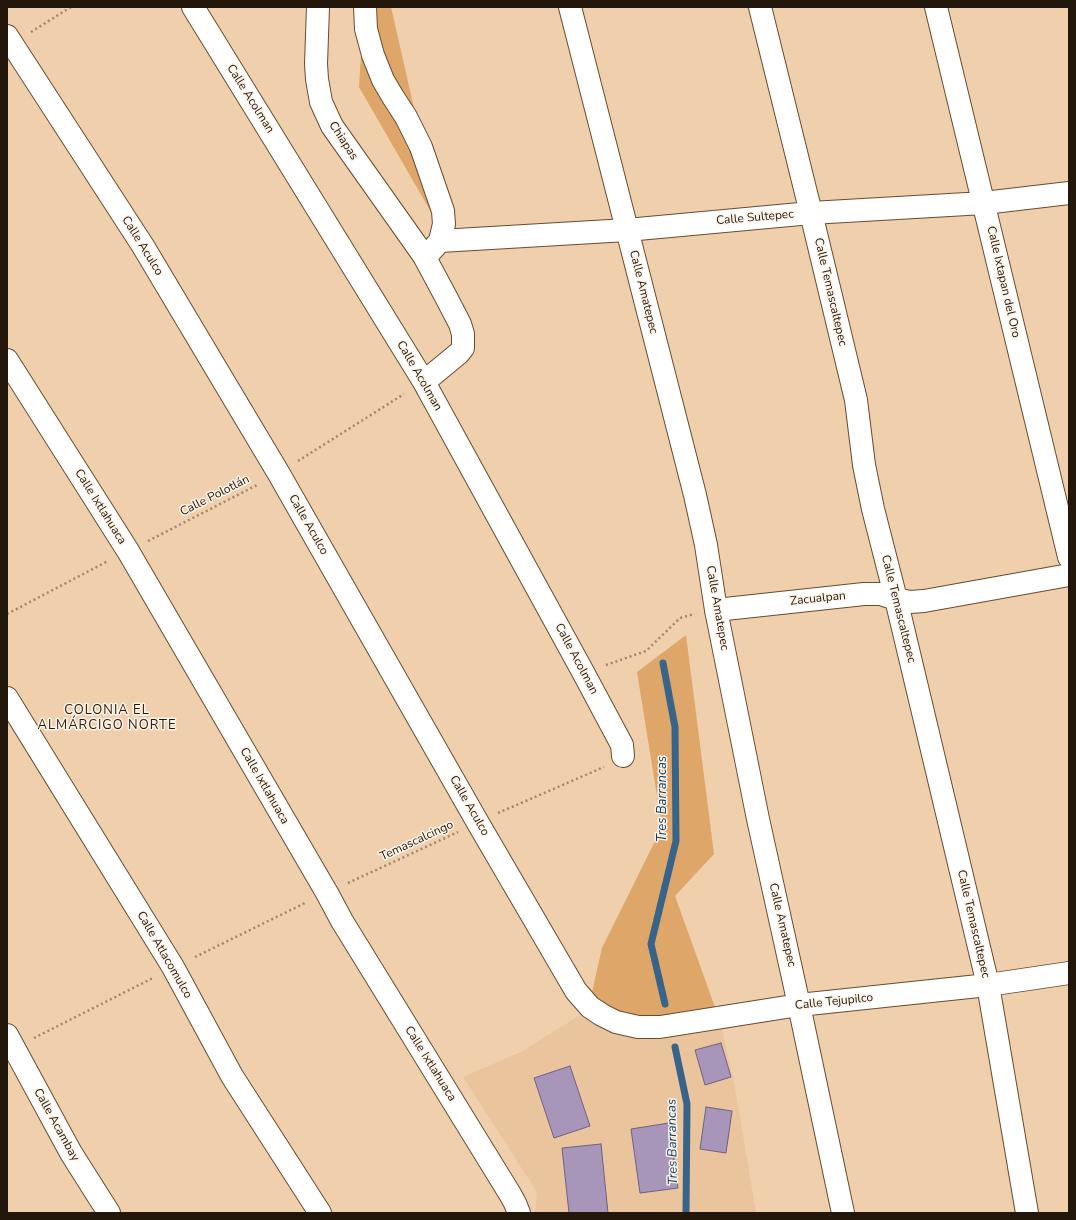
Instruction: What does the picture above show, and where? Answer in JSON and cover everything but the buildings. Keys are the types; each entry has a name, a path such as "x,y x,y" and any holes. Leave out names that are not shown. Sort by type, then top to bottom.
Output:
{"street":[{"name":"Calle Acolman","path":"192,7 424,382 622,745 623,756"},
{"name":"Chiapas","path":"318,7 317,72 322,102 329,120 379,194 424,256 460,324 463,334 463,348 459,353 424,382"},
{"path":"364,7 366,29 380,74 406,117 421,147 444,211 444,224 440,241 424,256"},
{"name":"Calle Amatepec","path":"570,7 695,495 706,544 716,610 758,819 799,1005 842,1213"},
{"name":"Calle Temascaltepec","path":"760,7 856,400 864,466 873,509 896,599 988,985 1027,1213"},
{"name":"Calle Ixtapan del Oro","path":"936,7 1069,558"},
{"name":"Calle Aculco","path":"10,40 143,246 279,474 478,823 576,991 590,1007 602,1015"},
{"name":"Calle Sultepec","path":"440,241 627,230 811,213 984,203 1069,193"},
{"name":"Calle Ixtlahuaca","path":"7,360 128,551 342,921 510,1194 519,1213"},
{"name":"Zacualpan","path":"716,610 864,594 881,594 910,602 924,601 1069,576"},
{"name":"Calle Atlacomulco","path":"7,698 173,967 232,1076 320,1213"},
{"name":"Calle Tejupilco","path":"602,1015 616,1022 638,1027 660,1027 799,1005 988,985 1069,973"},
{"name":"Calle Acambay","path":"7,1035 71,1153 109,1213"}],"path":[{"path":"10,40 71,7"},
{"name":"Calle Polotlán","path":"7,614 279,474 424,382"},
{"path":"583,672 646,651 680,618 716,610"},
{"name":"Temascalcingo","path":"327,893 478,823 620,760 623,756"}],"shaded area":[{"path":"364,7 391,7 442,231 359,87"},
{"path":"686,635 714,854 675,896 720,1021 641,1021 588,1010 602,948 662,827 637,672"},
{"path":"588,1010 720,1021 734,1082 756,1213 535,1213 537,1192 463,1077 521,1052"}],"waterway":[{"name":"Tres Barrancas","path":"663,663 675,727 676,841 651,944 665,1004"},
{"name":"Tres Barrancas","path":"675,1047 687,1104 686,1213"}],"district":[{"name":"COLONIA EL ALMÁRCIGO NORTE","path":"107,718"}]}
